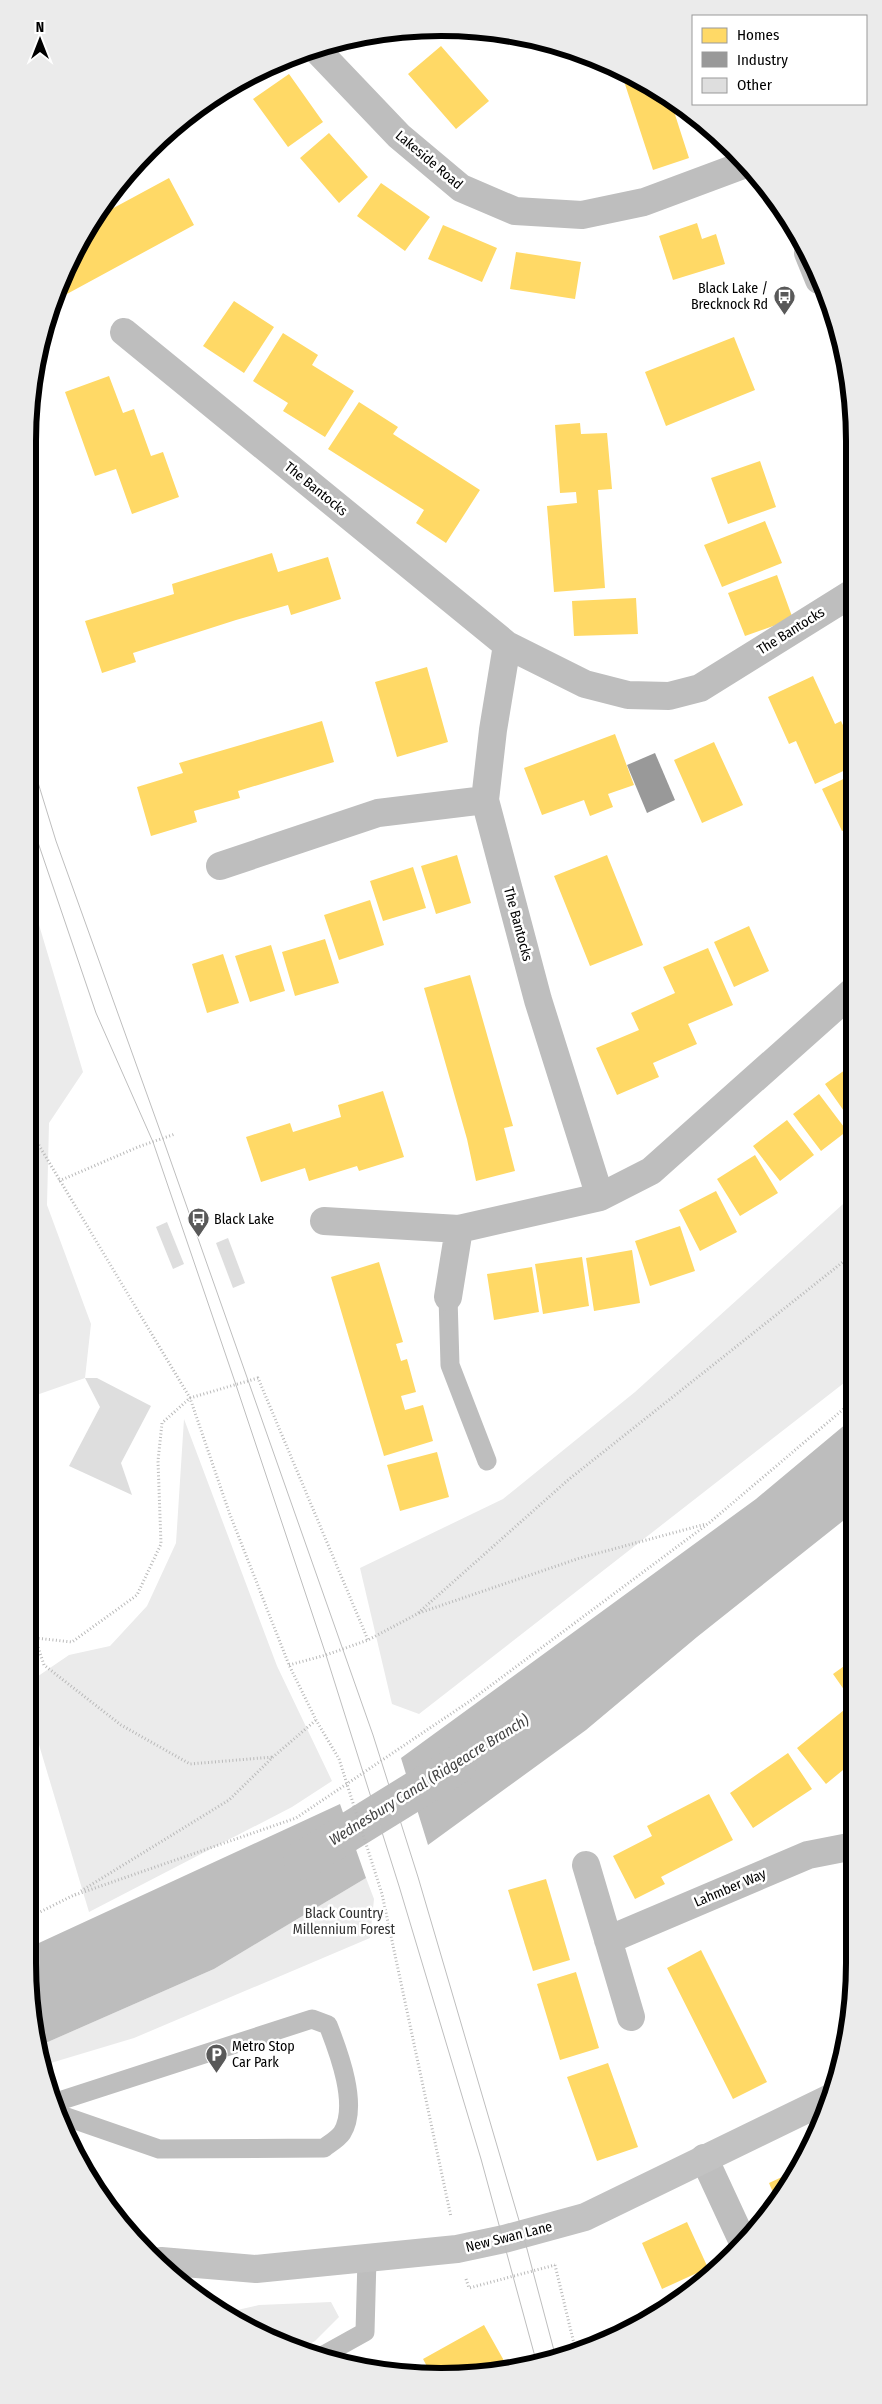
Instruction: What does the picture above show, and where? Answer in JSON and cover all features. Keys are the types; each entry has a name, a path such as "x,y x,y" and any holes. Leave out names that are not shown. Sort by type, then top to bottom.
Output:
{"main road":[{"name":"New Swan Lane","path":"167,2261 256,2269 457,2250 585,2217 821,2102"}],"street":[{"name":"Lakeside Road","path":"321,55 399,136 461,188 515,211 582,215 644,202 738,167"},
{"name":"The Bantocks","path":"124,332 507,645 585,684 628,695 669,696 700,688 846,597"},
{"name":"The Bantocks","path":"507,645 493,730 485,800 538,1000 600,1197"},
{"path":"220,866 378,813 485,800"},
{"path":"324,1221 458,1229 600,1197 651,1171 846,997"},
{"path":"448,1297 458,1229"},
{"name":"Lahmber Way","path":"608,1940 808,1855 846,1848"},
{"path":"586,1865 631,2017"},
{"path":"704,2158 740,2235"}],"lane":[{"path":"448,1297 450,1365 487,1462"},
{"path":"61,2101 312,2019 328,2025 338,2050 350,2110 341,2134 324,2148 158,2149 67,2117"},
{"path":"329,2352 365,2332 367,2259"}],"path":[{"path":"59,1181 138,1147 175,1134"},
{"path":"36,1141 190,1398 229,1512 289,1665 316,1720 340,1759 382,1894 457,2250"},
{"path":"417,1614 568,1480 846,1260"},
{"path":"36,1638 72,1642 137,1595 161,1544 158,1462 162,1423 190,1398 258,1378 368,1640"},
{"path":"75,1895 296,1818 470,1701 709,1524 846,1407"},
{"path":"289,1665 326,1655 368,1640 417,1614 580,1558 709,1524"},
{"path":"36,1641 44,1665 121,1725 190,1764 273,1757"},
{"path":"36,1914 75,1895 229,1800 273,1757 316,1720"},
{"path":"555,2265 574,2345"}],"green space":[{"path":"36,915 83,1072 49,1123 47,1205 91,1324 85,1378 36,1395"},
{"path":"846,1201 846,1381 419,1714 392,1704 360,1568 503,1499 635,1392"},
{"path":"184,1419 277,1666 332,1781 292,1807 89,1912 36,1735 36,1678 69,1655 110,1646 147,1606 176,1543"},
{"name":"Black Country Millennium Forest","path":"366,1878 374,1899 370,1938 134,2038 49,2064 44,2044 214,1969"},
{"path":"331,2302 339,2317 315,2341 308,2345 262,2326 234,2311 259,2305"}],"water":[{"path":"846,1424 846,1519 697,1637 586,1730 428,1845 401,1758 756,1499"},
{"path":"340,1804 366,1878 214,1969 44,2044 37,1989 36,1944"}],"building: Homes":[{"path":"441,46 489,101 456,129 408,74"},
{"path":"289,74 323,122 288,147 253,99"},
{"path":"624,80 673,110 689,158 653,170"},
{"path":"329,133 368,177 339,203 300,158"},
{"path":"169,178 194,225 63,296 90,239 108,211"},
{"path":"381,183 430,217 405,251 357,216"},
{"path":"697,223 702,239 716,234 725,264 673,280 659,236"},
{"path":"443,225 497,248 482,282 428,259"},
{"path":"516,252 581,262 575,299 510,289"},
{"path":"234,301 274,327 244,373 203,346"},
{"path":"283,333 318,355 312,365 354,391 325,437 283,411 288,403 253,381"},
{"path":"734,337 755,390 666,426 645,372"},
{"path":"109,376 123,413 134,409 151,456 163,452 179,497 132,514 116,469 95,476 65,392"},
{"path":"359,402 398,427 393,434 480,490 446,543 416,523 424,510 328,449"},
{"path":"580,423 581,434 607,433 612,489 598,490 605,588 554,592 547,506 577,503 576,492 560,493 555,425"},
{"path":"760,461 776,507 728,524 711,478"},
{"path":"765,521 782,563 722,587 704,545"},
{"path":"272,553 278,572 328,557 341,599 291,615 288,605 236,620 133,653 136,662 102,673 85,621 174,594 172,584"},
{"path":"777,575 793,619 745,636 728,593"},
{"path":"636,598 638,634 574,636 572,601"},
{"path":"427,667 448,742 397,757 375,682"},
{"path":"813,676 835,724 841,721 846,731 846,770 815,784 796,741 789,744 768,697"},
{"path":"322,721 334,762 238,791 240,798 194,811 197,822 151,836 137,787 183,773 179,763"},
{"path":"615,734 634,785 608,794 613,807 590,816 584,800 542,815 524,768"},
{"path":"714,742 743,805 702,823 674,760"},
{"path":"846,778 846,829 842,831 822,789"},
{"path":"457,855 471,903 436,914 421,866"},
{"path":"607,855 643,945 590,966 554,876"},
{"path":"413,867 426,908 383,921 370,881"},
{"path":"370,900 384,945 339,960 324,915"},
{"path":"749,926 769,971 734,987 714,942"},
{"path":"325,939 339,983 295,996 282,952"},
{"path":"271,945 285,991 250,1002 235,956"},
{"path":"708,948 733,1005 688,1024 697,1044 653,1063 659,1077 617,1095 596,1048 639,1030 631,1013 675,993 663,967"},
{"path":"223,954 239,1003 207,1013 192,964"},
{"path":"470,975 513,1126 504,1128 515,1171 476,1181 467,1139 424,988"},
{"path":"846,1069 846,1114 825,1084"},
{"path":"383,1091 404,1157 359,1171 357,1166 309,1181 305,1168 261,1182 246,1137 290,1123 293,1132 341,1117 338,1105"},
{"path":"819,1094 846,1132 821,1151 793,1114"},
{"path":"787,1120 814,1155 780,1181 753,1146"},
{"path":"755,1155 778,1193 740,1216 717,1179"},
{"path":"716,1191 737,1232 700,1251 679,1210"},
{"path":"680,1226 695,1271 650,1286 635,1241"},
{"path":"632,1250 640,1303 594,1311 586,1258"},
{"path":"582,1257 589,1306 543,1314 535,1264"},
{"path":"379,1262 403,1342 396,1344 401,1361 407,1359 416,1392 401,1396 405,1410 423,1405 433,1441 384,1456 331,1277"},
{"path":"532,1267 539,1312 494,1320 487,1274"},
{"path":"437,1452 449,1497 400,1511 387,1465"},
{"path":"846,1665 846,1693 833,1674"},
{"path":"846,1708 846,1768 826,1784 797,1748"},
{"path":"788,1753 812,1789 753,1828 730,1793"},
{"path":"709,1794 733,1840 661,1877 665,1884 635,1899 613,1856 652,1836 647,1826"},
{"path":"546,1879 570,1960 533,1971 508,1890"},
{"path":"701,1950 767,2082 733,2099 667,1968"},
{"path":"576,1972 599,2048 560,2060 537,1984"},
{"path":"608,2063 638,2147 597,2161 567,2077"},
{"path":"786,2175 774,2194 769,2183"},
{"path":"687,2222 708,2267 662,2289 642,2243"},
{"path":"484,2325 505,2362 467,2367 428,2367 423,2359"}],"building: Industry":[{"path":"655,753 675,800 647,813 627,765"}],"building: Other":[{"path":"167,1222 184,1264 173,1269 156,1227"},
{"path":"228,1238 245,1283 233,1288 216,1243"},
{"path":"85,1378 97,1378 151,1406 121,1463 132,1495 69,1466 100,1407"}],"waterway":[{"name":"Wednesbury Canal (Ridgeacre Branch)","path":"303,1860 457,1765"}],"tram line":[{"path":"36,776 56,841 373,1735 418,1877 523,2234 554,2351"},
{"path":"36,837 96,1013 153,1142 326,1655 399,1886 481,2159 535,2357"}],"place":[{"name":"Black Lake / Brecknock Rd","path":"784,315"},
{"name":"Black Lake","path":"198,1238"},
{"name":"Metro Stop Car Park","path":"216,2073"}]}
